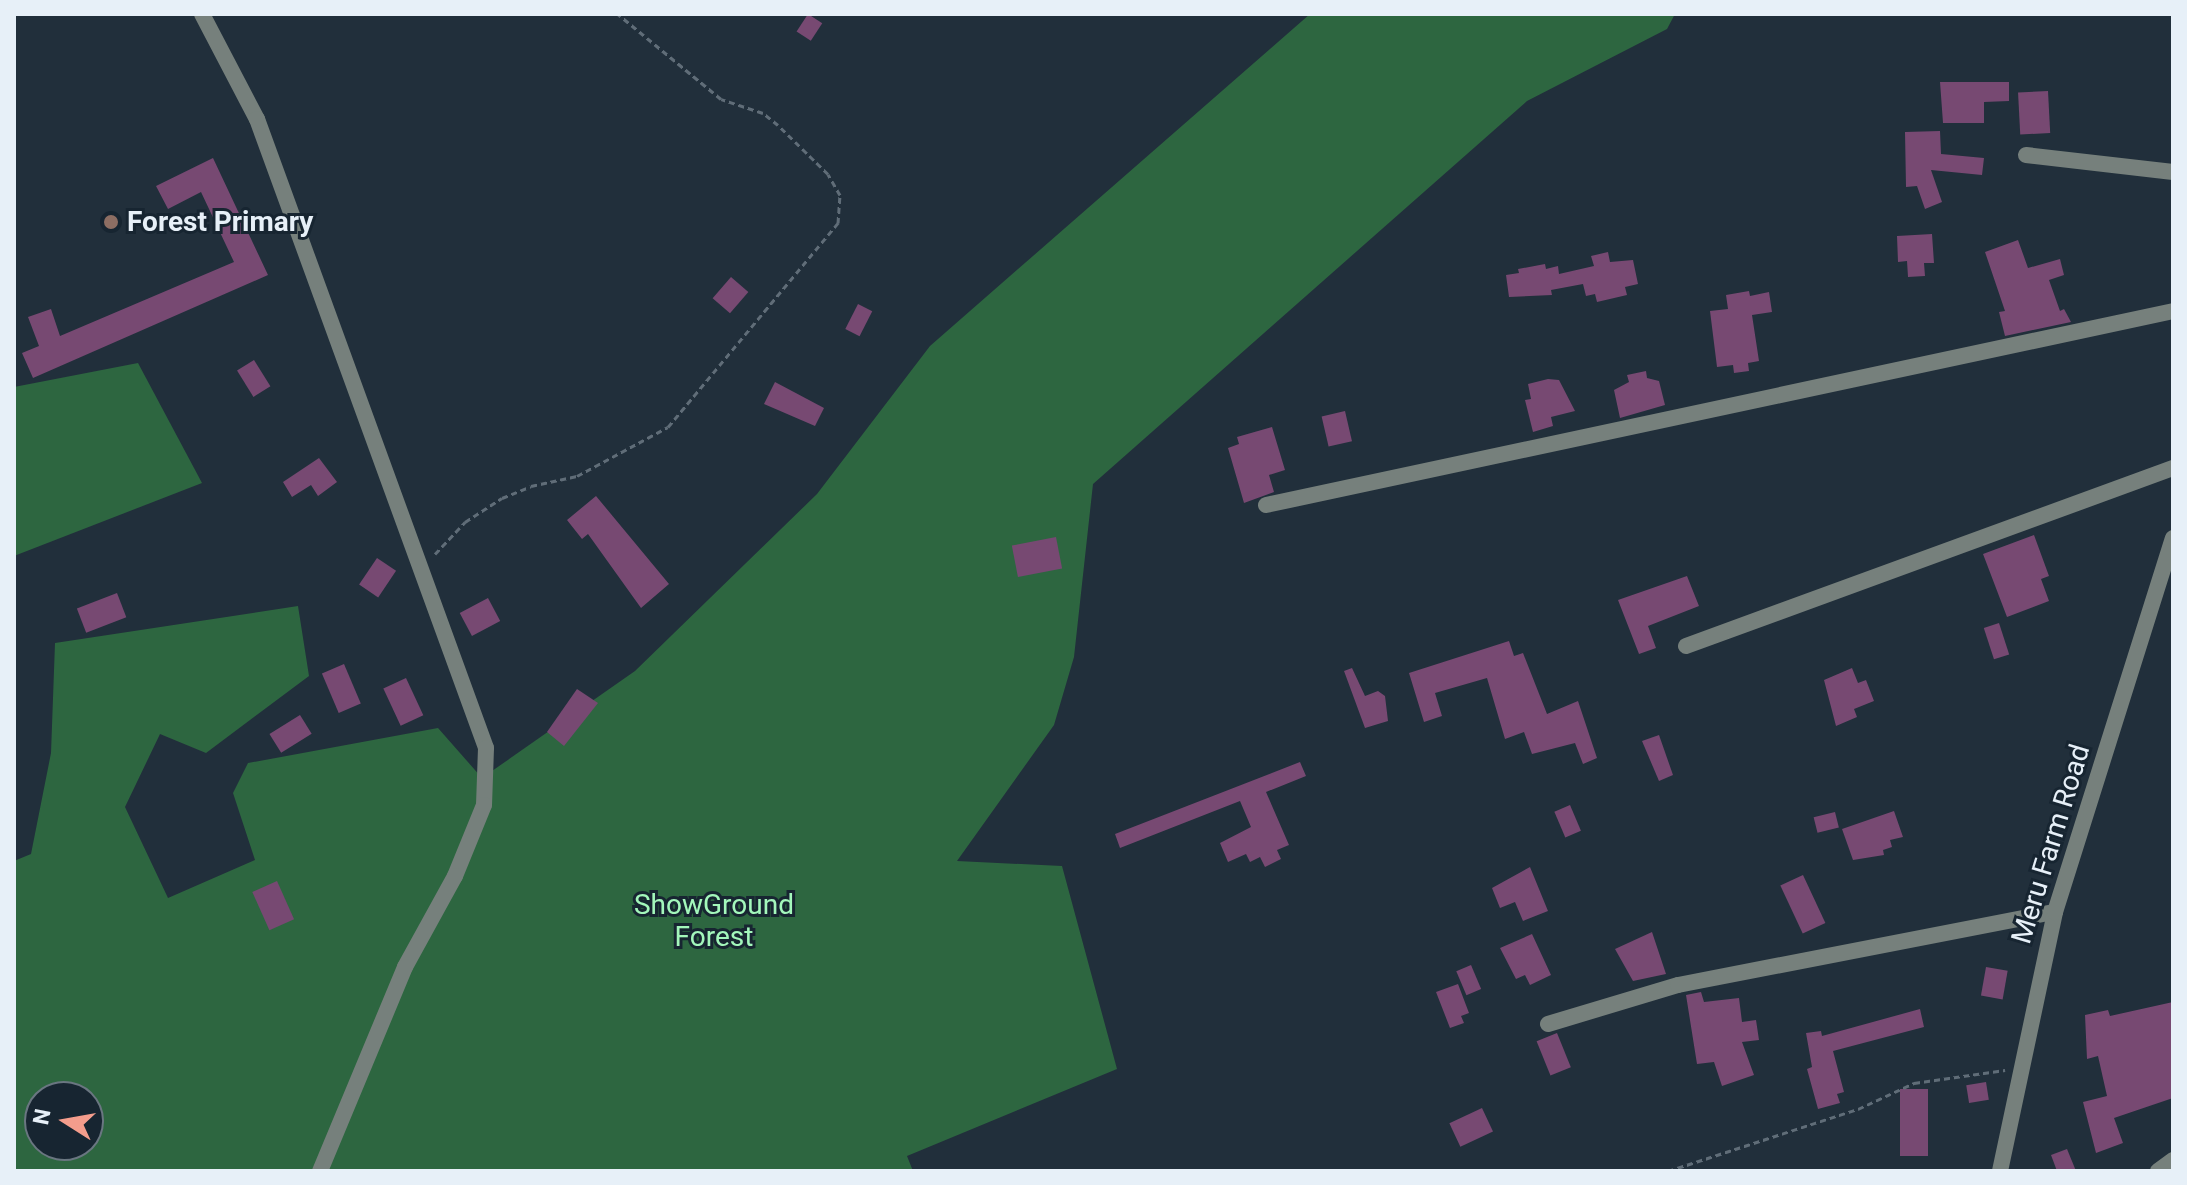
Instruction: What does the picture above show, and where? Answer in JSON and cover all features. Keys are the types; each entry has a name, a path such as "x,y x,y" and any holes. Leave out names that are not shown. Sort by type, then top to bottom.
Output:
{"street":[{"path":"202,14 257,119 424,570 486,748 484,805 455,876 405,967 320,1171"},
{"path":"2026,155 2173,172"},
{"path":"1266,505 1466,466 2173,311"},
{"path":"1686,646 2173,468"},
{"name":"Meru Farm Road","path":"2000,1171 2055,912 2173,538"},
{"path":"1548,1024 1678,985 2055,912"},
{"path":"2158,1171 2173,1160"}],"path":[{"path":"424,570 440,546 479,511 531,486 577,476 668,427 838,223 840,195 828,174 778,125 763,113 721,99 618,14"},
{"path":"1668,1171 1858,1109 1914,1083 2021,1067"}],"green space":[{"name":"ShowGround Forest","path":"1310,14 1675,14 1667,29 1527,101 1093,484 1074,657 1054,725 957,861 1062,866 1117,1069 907,1156 913,1171 14,1171 14,861 31,854 51,753 55,643 298,606 309,676 206,753 160,734 125,807 168,898 255,860 233,793 248,763 438,728 482,778 635,671 817,494 930,346"},
{"path":"138,363 202,483 14,556 14,387"}],"building":[{"path":"808,14 822,23 811,41 797,32"},
{"path":"1940,82 2009,82 2009,101 1984,102 1984,123 1943,123"},
{"path":"2048,91 2050,133 2020,135 2018,93"},
{"path":"1940,131 1941,154 1984,158 1982,175 1931,170 1942,202 1925,209 1917,186 1906,187 1905,132"},
{"path":"213,158 268,275 33,378 22,353 39,346 28,317 51,309 60,336 234,262 201,192 168,209 156,186"},
{"path":"1932,234 1934,263 1924,263 1925,276 1908,277 1907,261 1898,262 1897,236"},
{"path":"2018,240 2028,268 2060,259 2064,275 2049,280 2060,311 2064,309 2071,322 2005,336 1999,312 2005,311 1985,252"},
{"path":"1608,252 1610,262 1633,260 1638,284 1625,287 1627,295 1597,302 1595,294 1586,296 1583,284 1551,290 1552,295 1509,297 1506,275 1519,273 1518,269 1545,264 1546,269 1558,266 1559,274 1594,266 1591,256"},
{"path":"731,277 748,292 730,313 713,298"},
{"path":"1749,291 1750,296 1769,292 1772,312 1752,315 1759,361 1748,363 1749,371 1734,373 1733,365 1717,367 1710,311 1728,309 1726,295"},
{"path":"858,304 872,311 860,336 845,329"},
{"path":"254,360 270,386 253,397 237,371"},
{"path":"1646,371 1647,378 1659,381 1665,405 1620,418 1614,390 1629,382 1627,375"},
{"path":"1559,380 1575,411 1551,417 1553,426 1533,432 1525,400 1531,399 1528,384"},
{"path":"775,382 824,408 815,426 764,404"},
{"path":"1345,411 1352,441 1329,447 1322,416"},
{"path":"1272,427 1285,470 1269,475 1274,492 1244,503 1228,448 1239,444 1237,437"},
{"path":"319,458 337,482 318,496 311,485 292,497 283,482"},
{"path":"596,496 669,584 641,608 588,534 582,539 567,520"},
{"path":"2034,535 2049,576 2041,579 2049,601 2007,617 1983,554"},
{"path":"1056,537 1062,568 1018,577 1012,546"},
{"path":"377,558 396,571 378,597 359,585"},
{"path":"1687,576 1699,606 1648,626 1656,648 1639,654 1618,600"},
{"path":"117,593 126,617 86,633 77,608"},
{"path":"488,598 500,621 472,636 460,613"},
{"path":"1999,623 2009,654 1994,659 1984,628"},
{"path":"1509,641 1514,656 1523,653 1547,714 1578,701 1597,758 1583,764 1575,743 1532,754 1524,732 1505,739 1487,678 1435,693 1442,716 1424,722 1409,673"},
{"path":"344,664 361,704 339,713 322,673"},
{"path":"1352,668 1365,696 1378,691 1385,696 1388,721 1365,728 1344,671"},
{"path":"1852,668 1858,683 1866,680 1874,701 1854,709 1857,717 1836,726 1824,680"},
{"path":"406,678 423,715 401,726 383,689"},
{"path":"577,689 598,703 564,746 547,732"},
{"path":"300,715 312,734 281,753 269,734"},
{"path":"1659,735 1673,775 1659,781 1642,741"},
{"path":"1300,762 1306,776 1266,792 1289,845 1277,850 1281,859 1265,867 1260,857 1250,862 1246,854 1228,862 1220,843 1251,827 1240,801 1120,848 1115,834"},
{"path":"1570,805 1581,831 1565,837 1554,812"},
{"path":"1894,811 1903,837 1890,840 1892,847 1883,850 1884,855 1853,860 1842,829"},
{"path":"1835,812 1839,828 1818,833 1814,817"},
{"path":"1530,867 1548,911 1523,921 1515,902 1500,908 1492,888"},
{"path":"1803,875 1825,923 1803,934 1780,886"},
{"path":"277,881 294,919 269,930 252,892"},
{"path":"1652,932 1666,974 1633,981 1615,949"},
{"path":"1532,934 1551,975 1530,985 1525,975 1516,979 1500,948"},
{"path":"1471,965 1481,989 1466,995 1456,971"},
{"path":"1986,967 2008,971 2003,999 1981,996"},
{"path":"1458,984 1469,1013 1461,1016 1464,1023 1450,1028 1436,992"},
{"path":"1701,992 1704,1002 1739,998 1742,1022 1756,1020 1759,1040 1742,1042 1754,1075 1722,1086 1714,1062 1697,1064 1686,995"},
{"path":"2173,1002 2173,1098 2114,1118 2123,1143 2096,1153 2083,1102 2107,1096 2098,1056 2087,1059 2085,1015 2108,1010 2110,1016"},
{"path":"1920,1009 1924,1027 1833,1051 1844,1092 1837,1094 1840,1103 1818,1109 1807,1069 1812,1067 1806,1033 1821,1031 1822,1036"},
{"path":"1557,1033 1571,1067 1550,1076 1537,1041"},
{"path":"1986,1082 1989,1100 1969,1103 1966,1085"},
{"path":"1900,1089 1928,1089 1928,1156 1900,1156"},
{"path":"1482,1108 1493,1132 1460,1147 1449,1123"},
{"path":"2067,1149 2076,1171 2057,1171 2051,1155"}],"place":[{"name":"Forest Primary","path":"111,222"}]}
